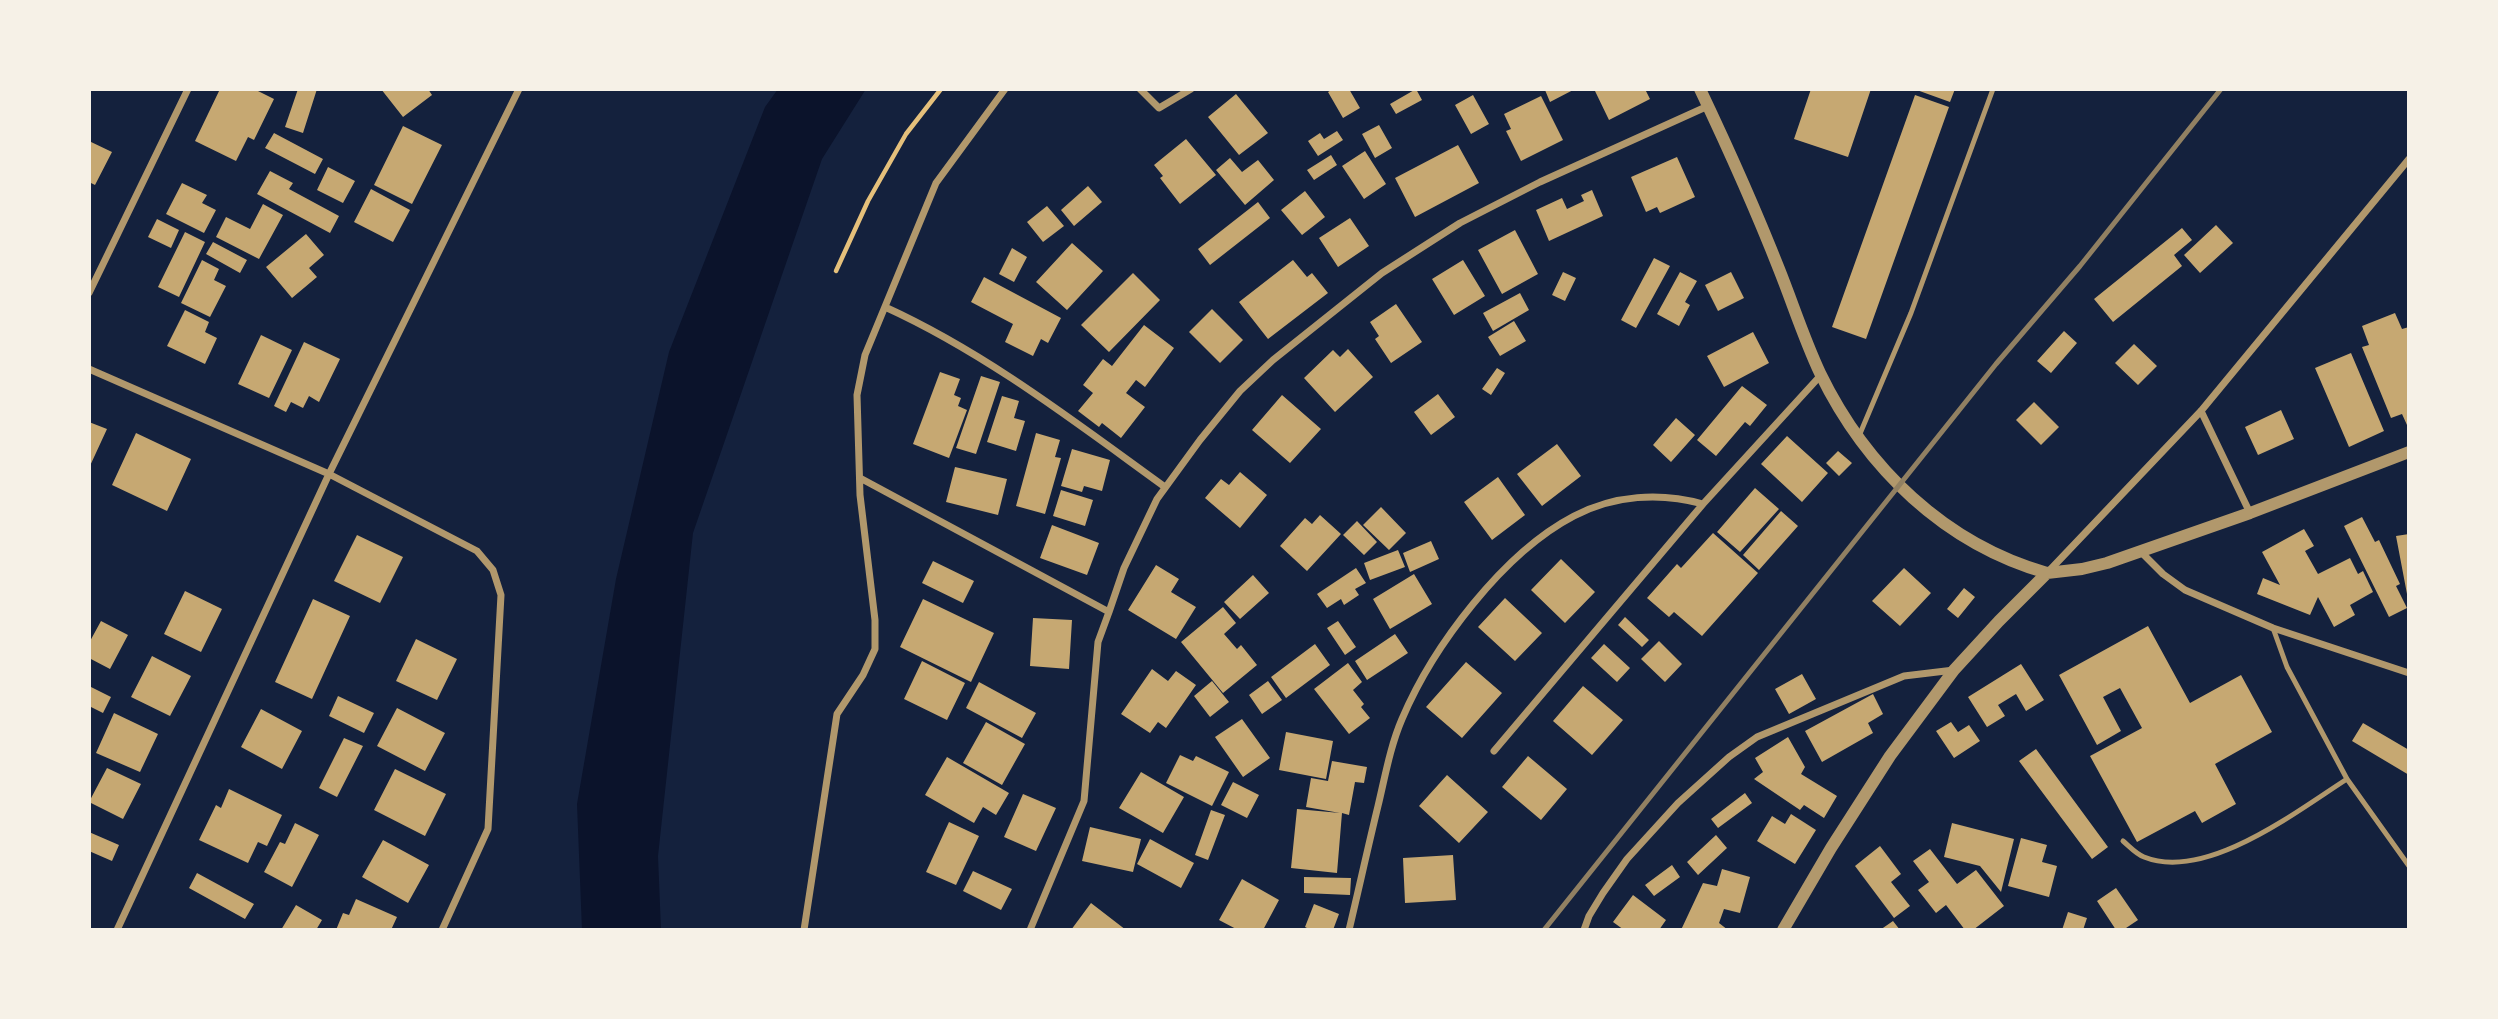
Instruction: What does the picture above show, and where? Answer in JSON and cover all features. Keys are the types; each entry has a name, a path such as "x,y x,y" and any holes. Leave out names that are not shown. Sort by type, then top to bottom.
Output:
{"street":[{"path":"89,293 188,89"},
{"path":"117,930 329,474 519,89"},
{"path":"804,930 837,714 863,675 875,649 875,620 860,478 857,396 865,355 936,183 1005,89"},
{"path":"1140,89 1159,108 1191,89"},
{"path":"1700,89 1756,213 1821,374 1859,436 1882,470 1927,512 1990,552 2047,573 2082,569 2141,552 2409,452"},
{"path":"1030,930 1084,801 1098,642 1124,568 1157,499 1240,391 1283,351 1382,274 1460,223 1708,106"},
{"path":"1783,930 1890,756 1954,670 2201,411 2409,159"},
{"path":"885,307 925,325 1034,393 1165,487"},
{"path":"89,369 329,474 477,551 493,570 501,595 488,829 443,930"},
{"path":"1494,751 1703,504 1821,374"},
{"path":"2201,411 2250,513"},
{"path":"860,478 1108,612"},
{"path":"1349,930 1390,752 1402,718 1439,651 1462,617 1487,587 1519,556 1553,528 1575,515 1603,504 1633,498 1663,496 1703,504"},
{"path":"2141,552 2163,574 2185,590 2273,628 2409,673"},
{"path":"1584,930 1589,916 1627,859 1678,803 1729,757 1757,737 1904,676 1954,670"}],"lane":[{"path":"1859,436 1911,313 1993,89"},
{"path":"2273,628 2287,667 2347,779 2409,866"},
{"path":"2123,841 2142,857 2166,862 2195,860 2256,838 2347,779"}],"path":[{"path":"836,271 868,201 906,134 941,89"}],"water":[{"path":"778,89 866,89 822,159 693,533 658,856 661,930 582,930 577,804 616,579 669,352 765,107"}],"building":[{"path":"220,89 254,89 274,99 254,140 248,137 236,161 195,141"},
{"path":"298,89 317,89 303,133 285,127"},
{"path":"381,89 428,89 432,95 403,117"},
{"path":"1333,89 1349,89 1360,108 1343,118 1328,92"},
{"path":"1416,89 1422,100 1396,114 1390,104"},
{"path":"1575,89 1550,102 1545,90"},
{"path":"1645,89 1650,99 1609,120 1595,91"},
{"path":"1811,89 1871,89 1848,157 1794,139"},
{"path":"1914,89 1955,89 1950,102"},
{"path":"1236,94 1268,133 1239,155 1208,117"},
{"path":"1473,95 1489,124 1471,134 1455,105"},
{"path":"1915,95 1949,107 1866,339 1832,327"},
{"path":"1541,96 1563,140 1521,161 1506,131 1511,129 1504,114"},
{"path":"1379,125 1392,148 1375,158 1362,134"},
{"path":"403,126 442,145 412,204 374,185"},
{"path":"1337,131 1343,140 1318,156 1308,141 1320,133 1324,139"},
{"path":"274,133 323,159 315,174 265,148"},
{"path":"1186,139 1216,175 1180,204 1160,178 1163,176 1154,165"},
{"path":"89,141 112,152 95,185 89,182"},
{"path":"1458,145 1479,183 1415,217 1395,178"},
{"path":"1365,151 1386,184 1364,199 1342,166"},
{"path":"1331,155 1337,165 1314,180 1307,170"},
{"path":"1677,157 1695,197 1660,213 1657,207 1646,212 1631,177"},
{"path":"1230,158 1242,172 1258,160 1274,180 1245,205 1216,170"},
{"path":"328,167 355,181 343,203 317,190"},
{"path":"270,171 293,183 289,189 339,216 330,233 257,194"},
{"path":"182,183 207,195 202,203 216,210 204,233 166,214"},
{"path":"1088,186 1102,202 1074,226 1061,210"},
{"path":"371,189 410,210 393,242 354,222"},
{"path":"1592,190 1603,216 1549,241 1536,210 1562,198 1567,209 1584,201 1581,195"},
{"path":"1305,191 1325,217 1302,235 1281,210"},
{"path":"1258,202 1270,218 1210,265 1198,249"},
{"path":"263,204 283,215 259,259 216,237 226,217 250,229"},
{"path":"1047,206 1064,226 1043,242 1027,222"},
{"path":"1350,218 1369,246 1338,267 1319,238"},
{"path":"157,219 179,230 171,248 148,237"},
{"path":"2216,225 2233,243 2200,273 2184,255"},
{"path":"2182,228 2192,240 2174,255 2182,266 2113,322 2094,299"},
{"path":"1515,230 1538,274 1502,294 1478,250"},
{"path":"185,232 205,242 179,297 158,287"},
{"path":"306,234 324,255 309,268 317,277 292,298 266,267"},
{"path":"213,242 247,260 240,273 206,254"},
{"path":"1072,243 1103,271 1067,310 1036,282"},
{"path":"1012,248 1027,257 1014,282 999,274"},
{"path":"1654,258 1670,266 1636,328 1621,320"},
{"path":"202,260 219,269 214,280 226,286 210,317 181,303"},
{"path":"1293,260 1307,277 1312,273 1328,293 1268,339 1239,302"},
{"path":"1463,260 1485,296 1454,315 1432,279"},
{"path":"1563,272 1576,278 1565,301 1552,295"},
{"path":"1680,272 1697,281 1685,302 1690,305 1679,326 1657,314"},
{"path":"1731,272 1744,298 1718,311 1705,285"},
{"path":"1133,273 1160,300 1109,352 1081,325"},
{"path":"984,277 1061,318 1048,343 1041,339 1033,356 1005,342 1013,324 971,302"},
{"path":"1520,293 1529,310 1493,331 1483,313"},
{"path":"1396,304 1422,342 1391,363 1375,339 1379,336 1370,322"},
{"path":"1212,309 1243,340 1220,363 1189,332"},
{"path":"185,310 209,322 205,332 217,338 205,364 167,346"},
{"path":"2395,313 2402,329 2409,327 2407,425 2402,414 2391,418 2362,347 2369,345 2362,326"},
{"path":"1514,321 1526,341 1500,356 1488,337"},
{"path":"1144,325 1174,348 1145,387 1136,380 1126,393 1145,407 1121,438 1102,423 1099,427 1078,411 1093,393 1083,385 1103,359 1112,366"},
{"path":"2064,331 2077,343 2051,373 2037,361"},
{"path":"1753,332 1769,363 1724,387 1707,356"},
{"path":"261,335 292,350 269,398 238,384"},
{"path":"304,342 340,359 319,402 309,396 303,408 291,402 286,412 274,406"},
{"path":"2134,344 2157,366 2138,385 2115,363"},
{"path":"1348,349 1373,377 1335,412 1304,378 1333,350 1340,357"},
{"path":"2351,353 2384,431 2349,447 2315,368"},
{"path":"1497,368 1505,373 1491,395 1482,389"},
{"path":"940,372 960,379 954,395 961,398 958,406 967,410 949,458 913,444"},
{"path":"981,376 1000,382 976,454 956,448"},
{"path":"1742,386 1767,405 1750,426 1745,422 1716,456 1697,440"},
{"path":"1438,394 1455,417 1431,435 1414,412"},
{"path":"1282,395 1321,429 1290,463 1252,430"},
{"path":"1002,396 1019,401 1014,418 1025,421 1016,451 987,442"},
{"path":"2034,402 2059,427 2041,445 2016,420"},
{"path":"2281,410 2294,439 2258,455 2245,427"},
{"path":"1676,418 1695,435 1671,462 1653,445"},
{"path":"89,422 107,429 89,468"},
{"path":"136,433 191,459 167,511 112,485"},
{"path":"1036,433 1060,440 1055,457 1061,458 1045,514 1016,506"},
{"path":"1787,436 1828,473 1802,502 1761,464"},
{"path":"1557,444 1581,476 1542,506 1517,474"},
{"path":"1072,449 1110,460 1102,491 1084,486 1082,492 1061,486"},
{"path":"1838,451 1852,463 1839,476 1826,463"},
{"path":"955,467 1007,479 998,515 946,502"},
{"path":"1240,472 1267,495 1240,528 1205,498 1221,479 1229,485"},
{"path":"1498,477 1525,515 1492,540 1464,502"},
{"path":"1755,488 1779,509 1740,552 1717,532"},
{"path":"1061,490 1093,500 1085,526 1053,516"},
{"path":"1381,507 1406,533 1389,550 1363,525"},
{"path":"1781,511 1798,526 1759,570 1743,555"},
{"path":"1320,515 1341,534 1307,571 1280,546 1305,518 1312,524"},
{"path":"2362,517 2375,542 2379,540 2400,584 2396,586 2407,608 2389,617 2344,526"},
{"path":"1357,521 1377,542 1364,555 1343,535"},
{"path":"1052,525 1099,543 1087,575 1040,558"},
{"path":"2304,529 2314,546 2305,551 2318,574 2350,558 2358,574 2363,571 2373,592 2350,605 2355,615 2334,627 2318,597 2310,615 2257,594 2263,578 2280,585 2262,552"},
{"path":"1713,533 1758,573 1702,636 1674,612 1669,617 1647,598 1677,564 1681,568"},
{"path":"2409,534 2409,594 2407,594 2396,536"},
{"path":"357,535 403,557 380,603 334,581"},
{"path":"1431,541 1439,559 1410,572 1403,553"},
{"path":"1398,550 1405,567 1370,580 1364,563"},
{"path":"1561,559 1595,592 1565,623 1531,590"},
{"path":"933,561 974,581 963,603 922,583"},
{"path":"1156,565 1179,579 1171,592 1196,607 1176,639 1128,610"},
{"path":"1356,568 1366,583 1355,589 1359,595 1344,605 1341,599 1327,608 1317,594"},
{"path":"1904,568 1931,593 1900,626 1872,601"},
{"path":"1414,574 1432,604 1390,629 1373,599"},
{"path":"1253,575 1269,593 1240,619 1224,602"},
{"path":"1964,588 1975,597 1958,618 1947,609"},
{"path":"185,591 222,609 201,652 164,634"},
{"path":"1505,598 1542,633 1515,661 1478,627"},
{"path":"313,599 350,616 312,699 275,682"},
{"path":"923,599 994,633 971,682 900,647"},
{"path":"1223,607 1236,623 1224,634 1237,649 1241,645 1257,665 1223,693 1181,642"},
{"path":"1625,617 1649,640 1642,647 1618,625"},
{"path":"1033,618 1072,620 1069,669 1030,666"},
{"path":"101,621 128,635 110,669 89,658 89,643"},
{"path":"1338,621 1356,647 1345,655 1327,628"},
{"path":"2148,626 2190,703 2241,675 2272,732 2215,764 2236,804 2202,823 2195,811 2137,842 2090,756 2142,728 2120,688 2103,697 2121,731 2097,745 2059,675"},
{"path":"1395,634 1408,653 1367,680 1355,661"},
{"path":"416,639 457,659 437,700 396,681"},
{"path":"1659,641 1682,664 1665,682 1641,659"},
{"path":"1315,644 1330,665 1286,698 1271,677"},
{"path":"1604,644 1630,668 1617,682 1591,658"},
{"path":"152,656 191,676 170,716 131,697"},
{"path":"922,661 965,683 947,720 904,699"},
{"path":"1466,662 1502,693 1462,738 1426,707"},
{"path":"1348,663 1362,682 1353,690 1364,704 1361,707 1370,718 1349,734 1314,689"},
{"path":"2021,664 2044,700 2026,711 2016,694 1998,705 2005,716 1987,727 1968,697"},
{"path":"1152,669 1168,681 1176,671 1196,685 1166,728 1158,722 1150,733 1121,714"},
{"path":"1802,674 1816,699 1789,714 1775,689"},
{"path":"1212,681 1229,702 1210,717 1194,696"},
{"path":"1268,681 1282,700 1262,714 1249,695"},
{"path":"979,682 1036,713 1022,738 966,708"},
{"path":"89,686 111,697 103,713 89,706"},
{"path":"1583,686 1623,720 1592,755 1553,721"},
{"path":"1873,694 1883,714 1868,723 1873,733 1822,762 1805,731"},
{"path":"338,696 374,713 364,733 329,716"},
{"path":"397,708 445,733 425,771 377,746"},
{"path":"261,709 302,731 282,769 241,747"},
{"path":"114,713 158,734 140,772 96,753"},
{"path":"1242,719 1270,758 1243,777 1215,737"},
{"path":"986,722 1025,744 1002,785 963,763"},
{"path":"1951,722 1958,732 1969,725 1980,741 1954,758 1936,731"},
{"path":"2363,723 2409,750 2409,775 2352,741"},
{"path":"1286,732 1333,741 1326,779 1279,770"},
{"path":"1788,737 1805,767 1801,774 1837,796 1824,818 1804,805 1800,810 1754,779 1763,772 1755,758"},
{"path":"344,738 363,746 337,797 319,788"},
{"path":"2036,749 2108,847 2092,859 2019,761"},
{"path":"1180,755 1193,761 1196,756 1229,772 1212,806 1166,783"},
{"path":"1528,756 1567,789 1541,820 1502,787"},
{"path":"947,757 1009,793 996,815 983,807 974,823 925,795"},
{"path":"1332,761 1367,767 1364,783 1355,782 1349,815 1342,813 1337,873 1291,868 1297,809 1340,813 1306,807 1311,778 1328,781"},
{"path":"107,768 141,784 123,819 89,802"},
{"path":"395,769 446,794 425,836 374,810"},
{"path":"1141,772 1184,797 1163,833 1119,808"},
{"path":"1447,775 1488,812 1459,843 1419,806"},
{"path":"1233,782 1259,795 1247,818 1221,805"},
{"path":"229,789 282,815 267,846 258,842 248,863 199,840 216,805 221,808"},
{"path":"1745,793 1752,803 1718,828 1711,819"},
{"path":"1023,794 1056,808 1036,851 1004,837"},
{"path":"1211,810 1225,815 1208,860 1195,855"},
{"path":"1791,814 1816,830 1795,864 1757,841 1772,816 1785,824"},
{"path":"949,822 979,836 956,885 926,872"},
{"path":"295,823 319,835 292,887 264,872 280,842 285,844"},
{"path":"1952,823 2014,839 2001,892 1980,866 1944,857"},
{"path":"1090,827 1141,839 1133,872 1082,861"},
{"path":"89,832 119,845 112,861 89,851"},
{"path":"1716,835 1727,848 1698,875 1687,862"},
{"path":"2021,838 2047,845 2042,862 2057,866 2049,897 2008,886"},
{"path":"1150,839 1194,863 1181,888 1137,864"},
{"path":"383,840 429,865 408,903 362,877"},
{"path":"1880,846 1901,874 1891,882 1910,906 1894,918 1855,866"},
{"path":"1930,849 1957,884 1976,870 2004,906 1973,930 1965,930 1946,905 1936,913 1918,890 1929,882 1913,861"},
{"path":"1453,855 1456,900 1405,903 1403,858"},
{"path":"1672,865 1680,877 1654,896 1645,885"},
{"path":"1722,869 1750,877 1740,913 1724,909 1719,923 1728,930 1681,930 1703,883 1717,886"},
{"path":"973,871 1012,889 1001,910 963,891"},
{"path":"197,873 254,904 245,919 189,888"},
{"path":"1304,877 1351,878 1350,895 1304,893"},
{"path":"1242,879 1279,900 1263,930 1238,930 1219,920"},
{"path":"2116,888 2138,920 2123,930 2116,930 2097,901"},
{"path":"1633,895 1666,920 1659,930 1624,930 1613,922"},
{"path":"356,899 397,917 391,930 336,930 343,913 349,915"},
{"path":"1091,903 1126,930 1071,930"},
{"path":"1314,904 1339,914 1333,930 1311,930 1305,927"},
{"path":"296,905 322,920 316,930 281,930"},
{"path":"2068,912 2087,918 2083,930 2062,930"},
{"path":"1893,921 1900,930 1880,930"}],"railway":[{"path":"1544,930 1996,364 2080,266 2221,89"}]}
